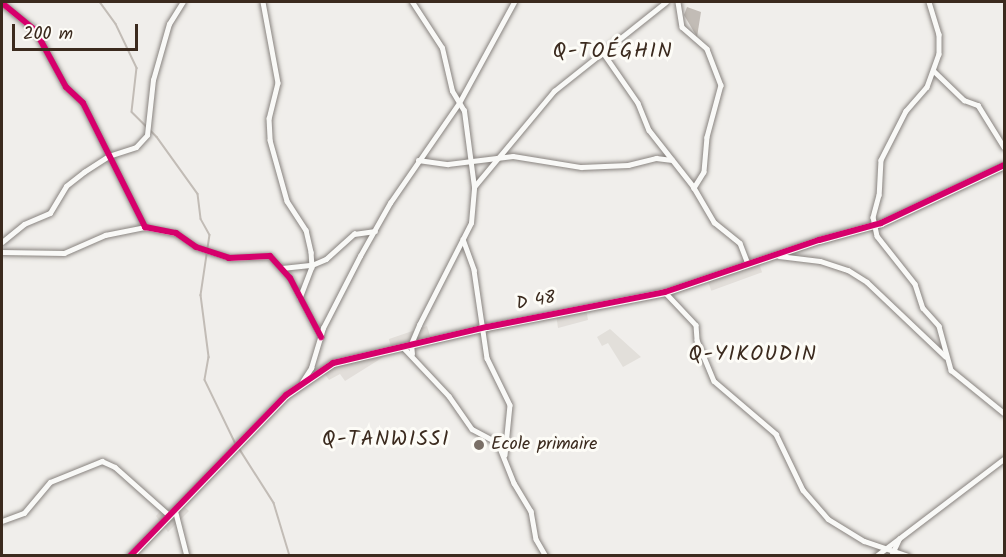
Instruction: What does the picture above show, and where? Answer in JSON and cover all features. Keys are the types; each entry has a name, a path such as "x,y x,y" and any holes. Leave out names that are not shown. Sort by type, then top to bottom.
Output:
{"street":[{"path":"2,242 24,224 45,216 66,186 109,156 136,147 150,129 153,80 169,24 183,2"},
{"path":"263,2 278,83 269,118 270,140 287,201 309,239 312,265 300,298"},
{"path":"412,2 442,48 452,92 464,111 474,187 472,219 411,344 412,354"},
{"path":"301,383 321,337 375,231 418,160 459,103 514,2"},
{"path":"474,187 554,91 602,51 633,31 666,2"},
{"path":"678,2 682,27 711,54 722,85 707,137 704,172 694,188"},
{"path":"929,2 939,34 934,71 927,87 901,120 881,160 874,225 877,236 915,284 923,308 939,326 945,356 951,370 1005,413"},
{"path":"2,3 35,30 66,87 83,103 109,156 122,175 145,227"},
{"path":"602,51 672,160 694,188 714,222 740,243 748,264"},
{"path":"934,71 964,100 978,105 1005,147"},
{"path":"418,160 469,162 500,156 581,166 628,165 656,158 672,160"},
{"name":"D 48","path":"130,555 252,427 301,383 343,360 480,328 665,292 774,255 874,225 1005,165"},
{"path":"2,252 64,253 105,235 145,227 176,233 196,247 229,258 263,254 282,268 321,337"},
{"path":"282,268 312,265 326,259 354,234 375,231"},
{"path":"463,239 474,270 480,328 487,358 510,405 505,456"},
{"path":"774,255 820,261 848,270 867,282 945,356"},
{"path":"665,292 696,325 710,376 776,434 803,490 828,519 855,537 893,553 908,555"},
{"path":"402,346 412,354 472,429 490,436 505,456 514,483 531,511 536,539 546,555"},
{"path":"876,555 1005,459"},
{"path":"2,521 24,513 50,482 102,461 115,467 169,515"},
{"path":"175,509 187,555"},
{"path":"893,553 899,537"}],"shaded area":[{"path":"687,7 701,12 697,37 684,15"},
{"path":"758,261 762,272 711,291 707,279"},
{"path":"586,308 588,320 558,328 556,314"},
{"path":"427,326 431,339 391,348 389,339"},
{"path":"610,329 641,357 623,367 608,343 602,346 597,337"},
{"path":"384,350 385,356 345,381 340,374 329,380 322,370"},
{"path":"180,503 189,511 168,532 156,516 162,509 169,515"}],"waterway":[{"path":"100,2 116,24 137,68 132,112 157,137 198,194 201,219 210,235 201,295 209,357 205,380 236,444"},
{"path":"239,448 274,503 290,556"}],"cycle path":[{"path":"2,3 35,30 66,87 83,103 145,227 176,233 196,247 229,258 270,256 290,278 321,337"},
{"path":"130,556 286,395 333,363 487,327 665,292 819,240 881,223 1004,165"}],"place":[{"name":"Ecole primaire","path":"479,445"}],"district":[{"name":"Q-TOÉGHIN","path":"613,52"},
{"name":"Q-YIKOUDIN","path":"753,355"},
{"name":"Q-TANWISSI","path":"386,440"}]}
